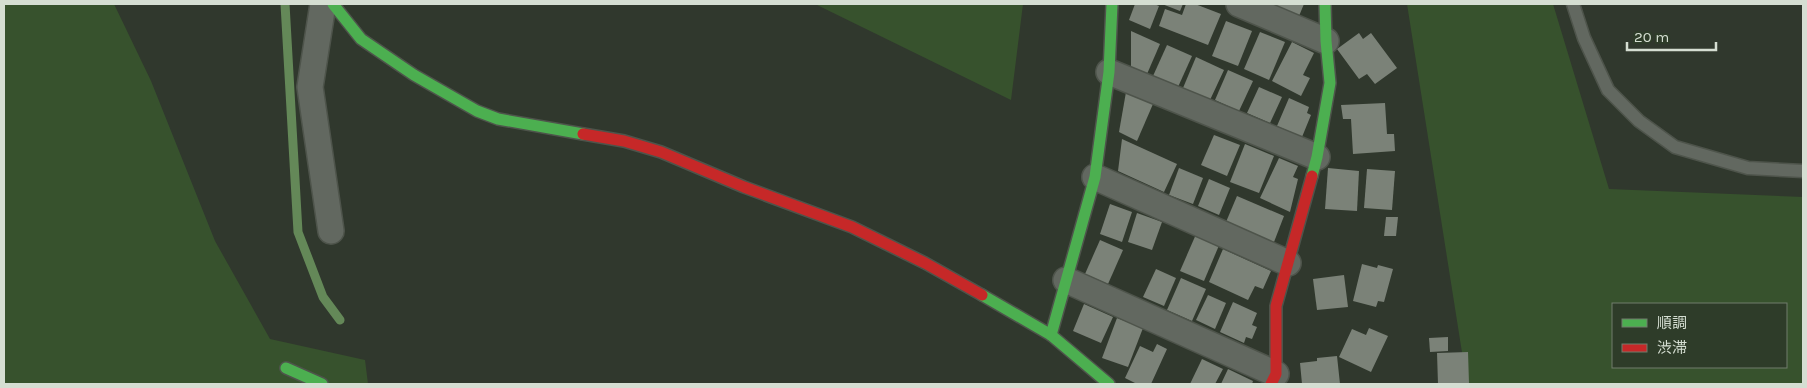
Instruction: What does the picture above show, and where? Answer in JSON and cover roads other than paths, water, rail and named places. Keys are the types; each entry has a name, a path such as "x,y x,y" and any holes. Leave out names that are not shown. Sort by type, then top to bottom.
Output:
{"street":[{"path":"323,4 310,87 331,231"},
{"path":"333,4 361,39 414,75 476,111 498,119 624,140 661,152 744,187 852,227 925,263 1051,335 1109,384"},
{"path":"1051,335 1095,177 1109,72 1112,4"},
{"path":"1239,4 1326,41"},
{"path":"1066,280 1274,379 1276,306 1317,157 1330,84 1325,4"},
{"path":"1109,72 1317,157"},
{"path":"1095,177 1288,263"},
{"path":"286,368 322,384"}],"lane":[{"path":"1573,4 1584,38 1608,90 1640,121 1675,148 1748,168 1803,171"}],"waterway":[{"path":"285,4 298,232 323,297 340,320"}]}
